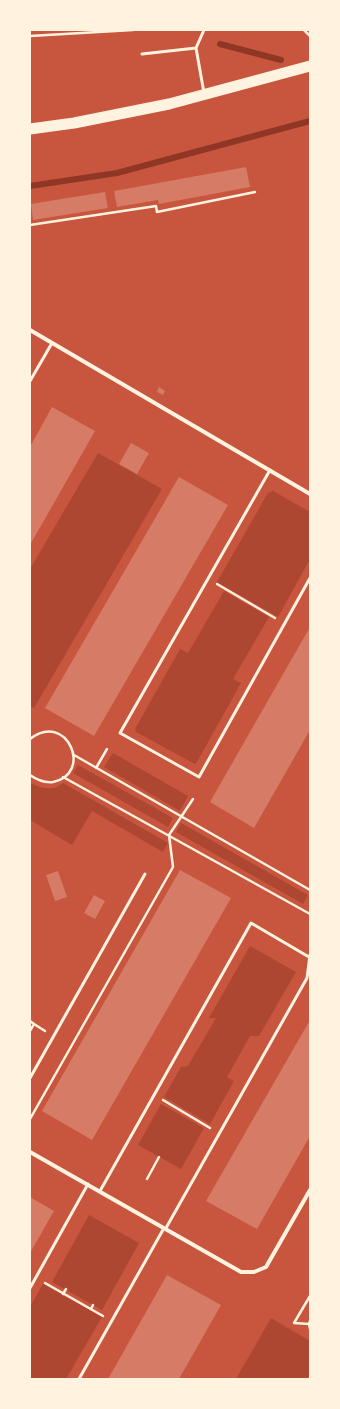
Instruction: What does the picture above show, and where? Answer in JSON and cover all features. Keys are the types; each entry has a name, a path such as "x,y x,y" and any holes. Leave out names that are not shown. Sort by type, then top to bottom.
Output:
{"highway":[{"path":"30,129 74,123 169,104 310,66"}],"street":[{"path":"30,330 310,494"},
{"path":"30,1152 241,1272 263,1269 269,1263 310,1190"}],"lane":[{"path":"204,30 196,48 204,94"},
{"path":"142,54 196,48"},
{"path":"30,382 52,343"},
{"path":"270,470 120,733 198,777 310,578"},
{"path":"30,1078 145,874"},
{"path":"79,1379 307,978 309,956 251,923 100,1191"},
{"path":"30,1288 88,1184"}],"path":[{"path":"30,36 133,30"},
{"path":"304,30 310,36"},
{"path":"30,225 156,206 156,212 255,192"},
{"path":"208,579 235,596 285,623"},
{"path":"30,738 46,731 57,733 67,740 74,755 71,768 64,777 57,781 42,782 30,775"},
{"path":"96,768 107,749"},
{"path":"74,755 310,890"},
{"path":"64,777 310,914"},
{"path":"30,1119 173,867 169,835 193,798"},
{"path":"30,1022 34,1024 30,1031"},
{"path":"154,1095 183,1114 219,1133"},
{"path":"146,1179 159,1157"},
{"path":"36,1278 112,1322"},
{"path":"64,1294 66,1289"},
{"path":"310,1296 294,1323 309,1323 310,1329"},
{"path":"91,1309 93,1305"}],"shaded area":[{"path":"98,453 162,489 34,708 30,706 30,569"},
{"path":"273,491 310,512 310,559 278,617 217,582 268,493"},
{"path":"224,591 269,617 233,679 241,683 195,764 136,732 135,729 180,649 188,653"},
{"path":"113,753 188,796 180,811 104,767"},
{"path":"78,765 173,818 168,827 73,773"},
{"path":"30,783 43,788 55,788 63,783 168,843 163,852 92,811 72,845 30,820"},
{"path":"181,823 308,895 303,904 176,832"},
{"path":"250,946 296,972 259,1036 250,1036 227,1077 234,1081 210,1124 164,1097 181,1067 188,1066 216,1018 209,1018"},
{"path":"161,1104 204,1128 181,1169 138,1145"},
{"path":"89,1215 139,1243 102,1310 52,1282"},
{"path":"43,1284 102,1317 66,1379 30,1379 30,1307"},
{"path":"271,1318 310,1341 310,1373 307,1379 236,1379"}],"building":[{"path":"246,167 250,187 159,204 158,200 117,207 114,191"},
{"path":"105,192 108,208 33,220 31,204"},
{"path":"159,387 165,391 163,395 157,392"},
{"path":"52,407 95,431 30,545 30,447"},
{"path":"131,443 149,453 137,474 119,464"},
{"path":"179,477 228,505 94,736 45,708"},
{"path":"310,627 310,730 254,828 210,802"},
{"path":"180,870 231,898 92,1140 42,1111"},
{"path":"58,871 67,897 55,901 46,875"},
{"path":"94,895 105,901 95,919 84,913"},
{"path":"310,1020 310,1136 257,1229 206,1201"},
{"path":"30,1197 54,1211 30,1253"},
{"path":"167,1275 221,1305 179,1379 108,1379"}],"waterway":[{"path":"220,44 281,60"},
{"path":"30,186 117,173 310,121"}]}
